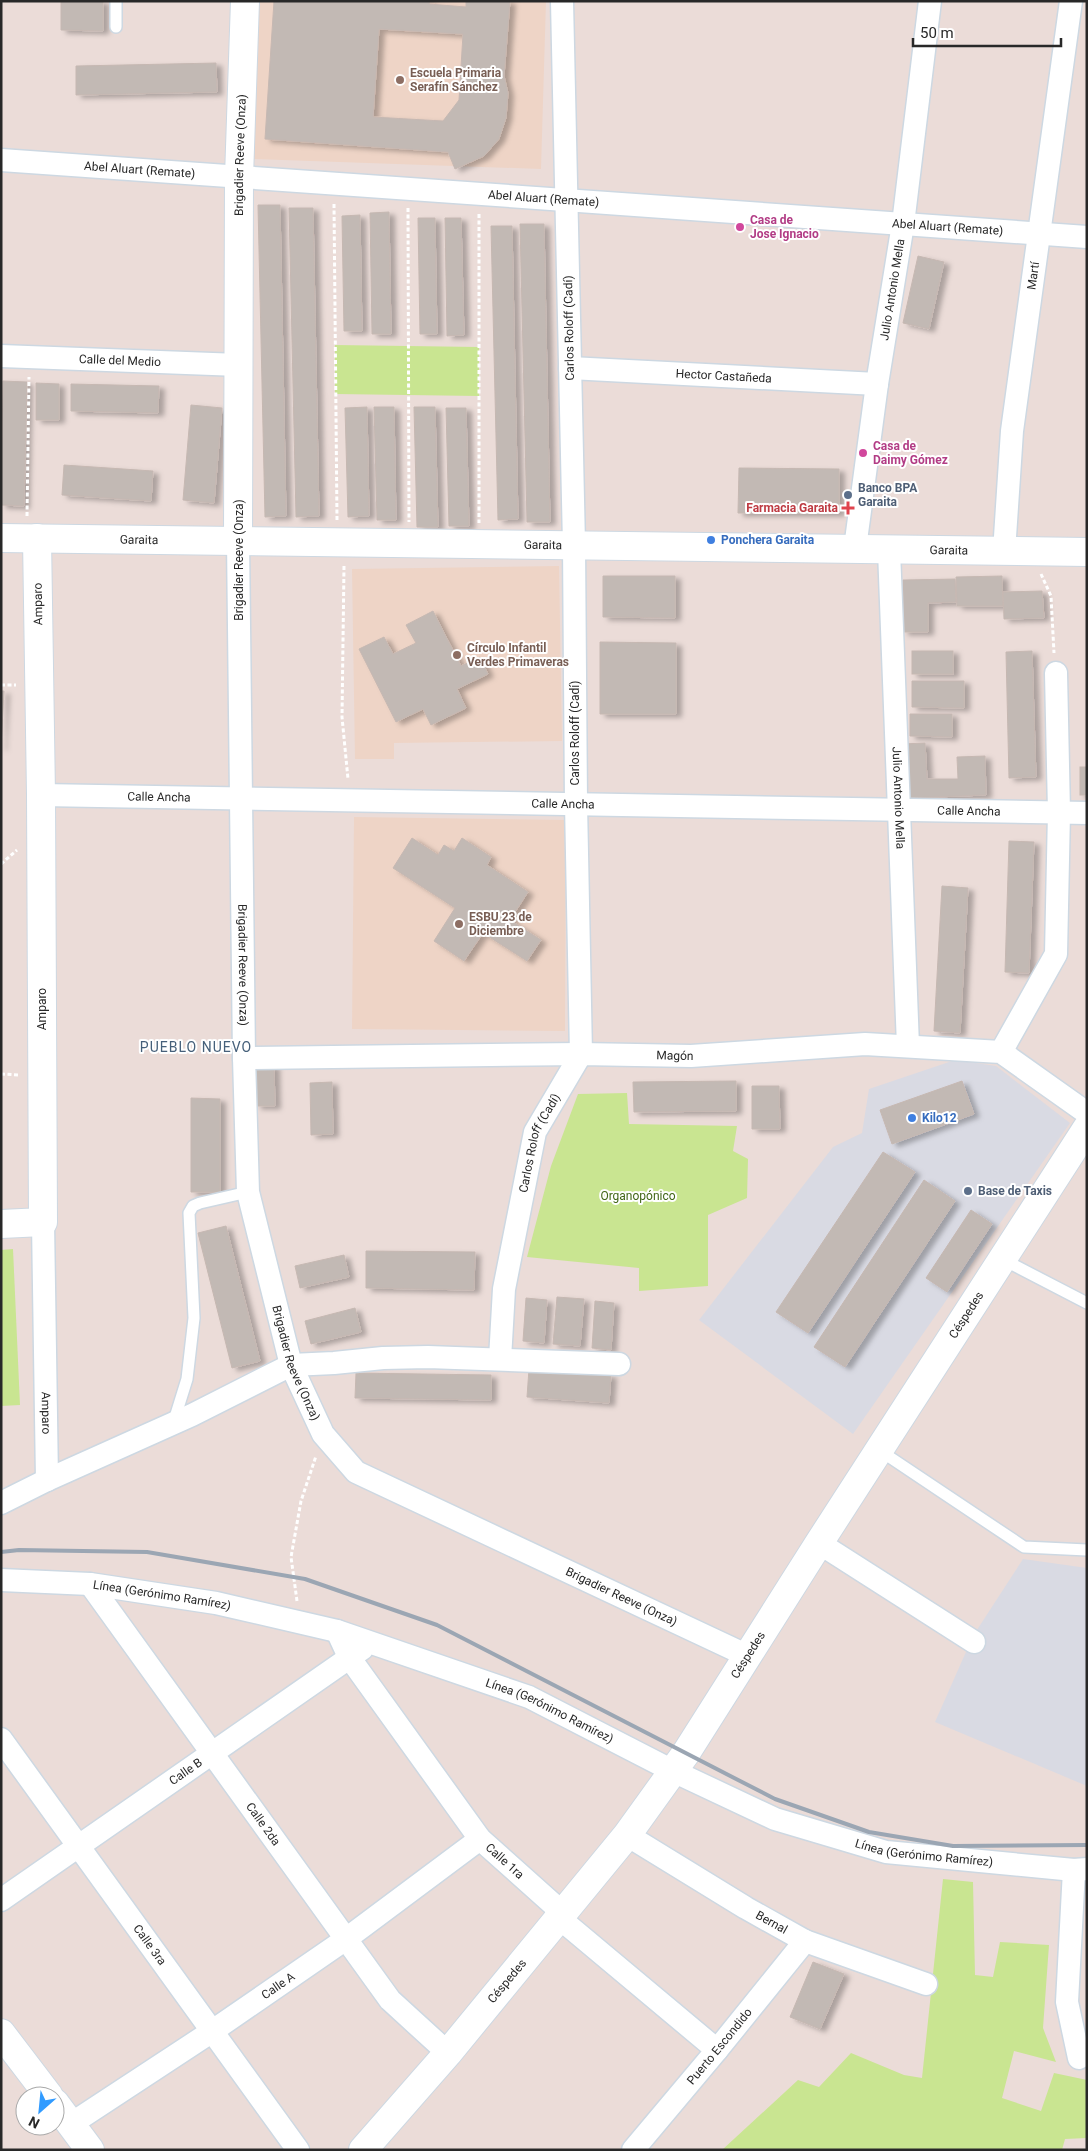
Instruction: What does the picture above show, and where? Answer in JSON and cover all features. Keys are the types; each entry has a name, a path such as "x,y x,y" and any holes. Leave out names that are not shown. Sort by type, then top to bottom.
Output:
{"street":[{"name":"Brigadier Reeve (Onza)","path":"245,1 239,177 238,540 244,1058 248,1192 291,1365 323,1434 356,1472 748,1656"},
{"name":"Carlos Roloff (Cadí)","path":"500,1359 504,1289 535,1132 581,1054 576,803 574,545 562,1"},
{"name":"Julio Antonio Mella","path":"855,548 877,384 904,224 930,1"},
{"name":"Martí","path":"1004,552 1012,431 1070,1"},
{"name":"Abel Aluart (Remate)","path":"1,160 1087,237"},
{"name":"Calle del Medio","path":"1,356 239,365"},
{"name":"Hector Castañeda","path":"570,368 877,384"},
{"name":"Garaita","path":"22,538 1087,552"},
{"name":"Amparo","path":"22,538 41,795 43,1222 47,1480"},
{"name":"Julio Antonio Mella","path":"888,550 908,1046"},
{"path":"1056,673 1059,812 1056,954 1001,1052 1087,1113"},
{"name":"Calle Ancha","path":"41,795 1087,813"},
{"name":"Magón","path":"244,1058 581,1054 691,1056 865,1044 1001,1052"},
{"name":"Céspedes","path":"364,2150 448,2053 558,1917 627,1836 686,1753 1087,1128"},
{"path":"1,1224 43,1222"},
{"path":"1,1503 47,1480 173,1424 291,1365 383,1358 500,1359 619,1364"},
{"path":"819,1543 974,1642"},
{"name":"Línea (Gerónimo Ramírez)","path":"1,1580 90,1584 216,1603 338,1631 529,1698 673,1771 775,1819 886,1852 1080,1869"},
{"name":"Calle 2da","path":"90,1584 390,2000 448,2053"},
{"name":"Calle 1ra","path":"338,1631 348,1657 480,1839 555,1906 558,1917 717,2050"},
{"name":"Calle B","path":"1,1900 348,1657 371,1643"},
{"name":"Calle 3ra","path":"1,1740 298,2150"},
{"name":"Bernal","path":"627,1836 746,1908 805,1941 926,1984"},
{"name":"Calle A","path":"65,2113 211,2032 346,1939 480,1839"},
{"path":"1079,2058 1067,2002 1080,1869"},
{"name":"Puerto Escondido","path":"633,2150 805,1941"},
{"path":"5,2046 40,2086"},
{"path":"65,2117 90,2150"}],"lane":[{"path":"116,1 116,27"},
{"path":"173,1424 187,1379 194,1318 189,1213 193,1206 200,1203 248,1192"},
{"path":"1002,1260 1087,1303"},
{"path":"879,1450 1024,1546 1087,1550"}],"path":[{"path":"334,183 340,541 345,614 342,718 348,769 347,800"},
{"path":"408,189 409,542"},
{"path":"479,194 480,543"},
{"path":"22,538 30,357"},
{"path":"1032,552 1051,596 1056,673"},
{"path":"299,1622 290,1557 301,1501 323,1434"}],"shaded area":[{"name":"Escuela Primaria Serafín Sánchez","path":"259,1 546,1 541,169 254,159"},
{"name":"Círculo Infantil Verdes Primaveras","path":"559,566 562,741 394,743 394,759 355,759 352,569"},
{"name":"ESBU 23 de Diciembre","path":"354,817 566,820 565,1031 352,1029"},
{"path":"955,1060 996,1066 1070,1123 853,1434 699,1320 833,1147 862,1133 869,1089"},
{"path":"1023,1559 1087,1568 1087,1786 935,1722 973,1636"}],"green space":[{"path":"335,345 479,347 479,396 335,394"},
{"name":"Organopónico","path":"627,1093 629,1124 737,1126 733,1151 748,1159 747,1198 708,1215 708,1286 639,1291 639,1268 527,1257 551,1166 578,1094"},
{"path":"13,1249 20,1405 1,1406 1,1250"},
{"path":"943,1879 973,1882 975,1975 993,1977 1000,1942 1049,1945 1043,2028 1056,2062 1014,2051 1002,2098 1041,2111 1054,2073 1087,2080 1087,2138 1065,2139 1062,2150 722,2150 798,2080 819,2087 851,2053 904,2075 922,2078"}],"building":[{"path":"61,1 103,1 103,31 61,30"},
{"path":"274,1 430,1 429,4 466,7 466,1 510,1 504,76 508,93 506,118 499,139 484,156 455,169 448,152 265,139","holes":["379,29 463,34 459,100 443,121 373,117"]},
{"path":"216,63 217,92 76,95 76,66"},
{"path":"258,205 280,205 286,516 265,517"},
{"path":"289,208 313,208 319,516 296,517"},
{"path":"389,212 391,334 372,334 370,213"},
{"path":"360,215 362,331 344,331 342,216"},
{"path":"418,218 435,218 437,334 420,334"},
{"path":"445,218 461,218 464,335 447,336"},
{"path":"520,224 544,224 550,522 527,522"},
{"path":"491,226 512,226 518,519 498,520"},
{"path":"918,256 944,262 929,329 903,323"},
{"path":"3,381 27,382 24,506 1,505"},
{"path":"36,383 59,384 59,420 36,420"},
{"path":"71,384 159,386 158,413 71,411"},
{"path":"191,405 222,408 214,503 183,500"},
{"path":"367,407 369,516 348,517 345,408"},
{"path":"374,407 394,407 396,520 377,520"},
{"path":"414,407 435,407 438,527 417,527"},
{"path":"446,408 466,408 469,526 449,526"},
{"path":"64,465 153,471 151,501 62,495"},
{"path":"739,468 839,469 839,513 738,513"},
{"path":"603,576 675,576 675,618 603,617"},
{"path":"1002,576 1003,606 957,606 956,577"},
{"path":"955,579 956,602 928,603 928,632 903,632 903,580"},
{"path":"1042,591 1044,618 1004,619 1003,592"},
{"path":"433,611 461,666 480,657 488,674 457,689 466,708 431,725 423,709 396,722 359,649 384,637 393,654 416,643 406,625"},
{"path":"600,642 676,643 676,714 600,714"},
{"path":"912,651 953,651 953,674 912,674"},
{"path":"1032,651 1036,777 1009,778 1006,652"},
{"path":"912,681 964,681 964,708 912,707"},
{"path":"1,691 4,691 1,748"},
{"path":"910,714 952,714 952,737 910,736"},
{"path":"925,743 927,779 958,779 957,757 985,756 986,795 910,798 907,790 902,744"},
{"path":"1080,767 1087,767 1087,795 1080,795"},
{"path":"412,838 438,855 444,845 454,851 462,838 491,857 487,865 528,892 510,920 541,940 527,961 483,933 464,961 434,941 455,908 393,868"},
{"path":"1009,841 1034,842 1029,973 1005,972"},
{"path":"942,886 968,888 960,1033 934,1031"},
{"path":"255,1065 274,1065 275,1106 256,1106"},
{"path":"736,1081 736,1111 634,1112 633,1082"},
{"path":"962,1081 974,1114 892,1144 880,1110"},
{"path":"332,1082 333,1134 311,1135 310,1083"},
{"path":"752,1086 779,1086 780,1129 752,1129"},
{"path":"191,1098 220,1099 220,1192 191,1192"},
{"path":"883,1152 915,1172 808,1333 776,1312"},
{"path":"924,1180 955,1201 845,1367 814,1347"},
{"path":"971,1210 992,1224 947,1292 926,1278"},
{"path":"226,1226 260,1361 232,1368 198,1233"},
{"path":"366,1251 475,1252 474,1290 366,1288"},
{"path":"344,1255 349,1277 300,1288 295,1266"},
{"path":"557,1297 584,1299 580,1346 553,1344"},
{"path":"526,1298 547,1300 544,1343 523,1341"},
{"path":"595,1301 614,1303 611,1350 592,1348"},
{"path":"355,1308 361,1332 311,1344 305,1321"},
{"path":"529,1369 611,1375 609,1403 527,1397"},
{"path":"356,1373 491,1375 491,1400 355,1398"},
{"path":"813,1962 844,1974 820,2029 790,2017"}],"railway":[{"path":"1,1552 19,1550 147,1552 305,1579 437,1625 775,1799 869,1832 953,1846 1087,1845"}],"place":[{"name":"Escuela Primaria Serafín Sánchez","path":"400,80"},
{"name":"Casa de Jose Ignacio","path":"740,227"},
{"name":"Casa de Daimy Gómez","path":"863,453"},
{"name":"Banco BPA Garaita","path":"848,495"},
{"name":"Farmacia Garaita","path":"848,508"},
{"name":"Ponchera Garaita","path":"711,540"},
{"name":"Círculo Infantil Verdes Primaveras","path":"457,655"},
{"name":"ESBU 23 de Diciembre","path":"459,924"},
{"name":"Kilo12","path":"912,1118"},
{"name":"Base de Taxis","path":"968,1191"}],"district":[{"name":"PUEBLO NUEVO","path":"196,1047"}]}
